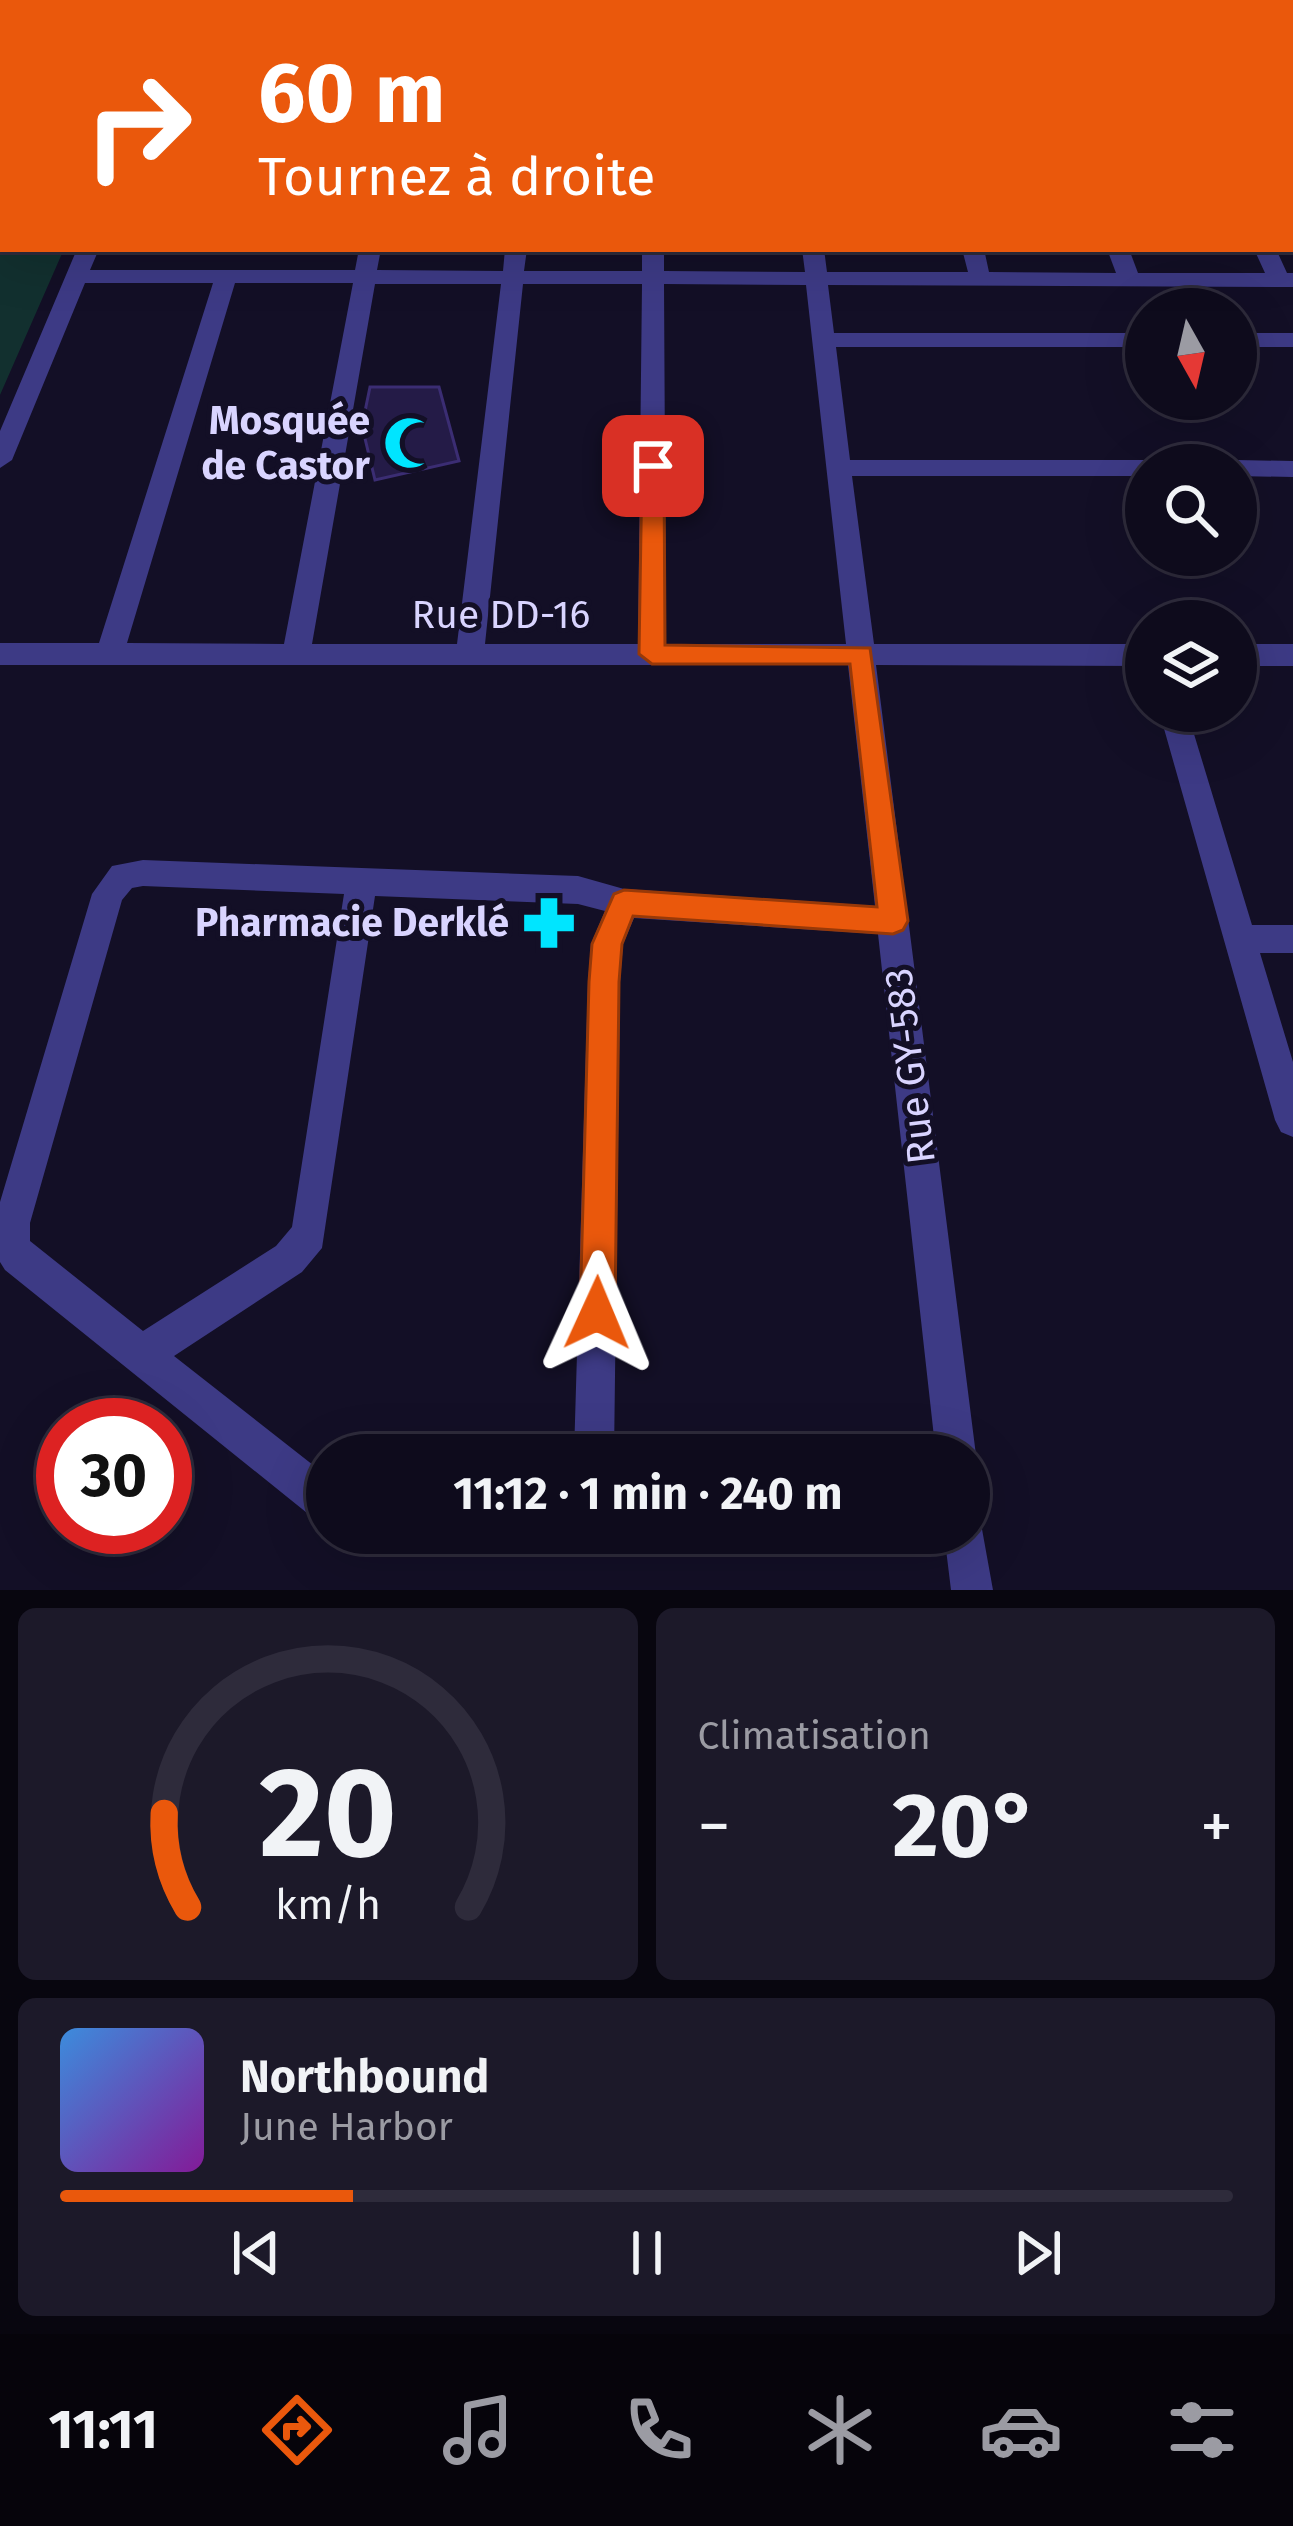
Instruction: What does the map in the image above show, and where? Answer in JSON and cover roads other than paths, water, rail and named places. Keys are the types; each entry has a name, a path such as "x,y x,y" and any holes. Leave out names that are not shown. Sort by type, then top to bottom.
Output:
{"street":[{"path":"0,460 87,252"},
{"path":"296,654 369,252"},
{"path":"470,654 516,252"},
{"path":"652,654 653,252"},
{"path":"974,252 980,279"},
{"path":"1119,252 1129,279"},
{"path":"1267,252 1286,280"},
{"path":"76,276 654,278 815,264 980,279 1286,280"},
{"name":"Rue GY-583","path":"815,264 954,1434"},
{"path":"110,654 226,277"},
{"path":"824,340 1125,340"},
{"path":"1257,340 1293,340"},
{"path":"838,468 1125,468"},
{"path":"1257,469 1293,469"},
{"name":"Rue DD-16","path":"0,654 1125,655"},
{"path":"1257,655 1293,655"},
{"path":"1179,732 1293,1120"},
{"path":"306,1486 18,1257 11,1245 13,1223 108,894 123,876 143,873 578,890 624,903 893,921"},
{"path":"140,1356 289,1259 309,1235 362,880"},
{"path":"594,1434 604,982 607,944 624,903"},
{"path":"1240,939 1293,939"},
{"path":"968,1554 972,1590"}],"place":[{"name":"Mosquée de Castor","path":"410,443"},
{"name":"Pharmacie Derklé","path":"549,923"}]}
